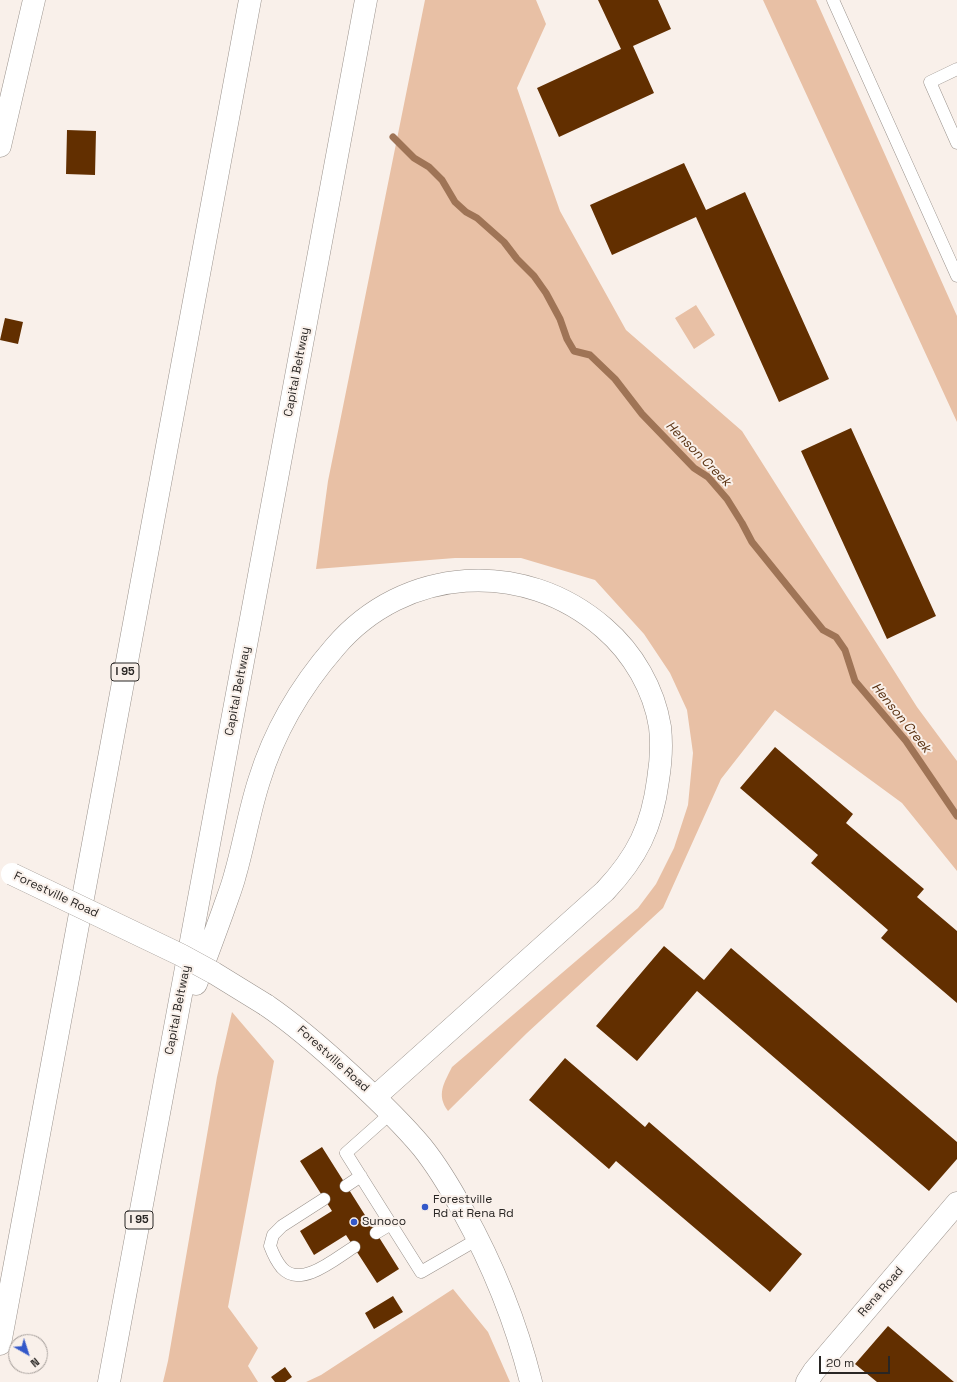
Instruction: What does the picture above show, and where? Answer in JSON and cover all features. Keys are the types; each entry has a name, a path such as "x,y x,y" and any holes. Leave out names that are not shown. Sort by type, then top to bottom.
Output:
{"main road":[{"path":"0,146 34,0"},
{"name":"I 95","path":"0,1344 250,0"},
{"name":"Capital Beltway","path":"109,1382 366,0"},
{"path":"169,1059 235,876 252,801 259,778 291,709 334,647 349,631 374,611 396,598 433,585 473,580 516,584 534,588 572,604 587,614 615,637 642,676 654,704 659,722 661,742 658,787 649,821 644,836 628,865 605,892 375,1097"},
{"name":"Forestville Road","path":"6,871 181,955 266,1005 304,1033 375,1097 423,1148 439,1170 478,1239 502,1291 522,1349 531,1382"},
{"name":"Rena Road","path":"806,1382 957,1203"}],"lane":[{"path":"833,0 957,276"},
{"path":"957,69 930,82 957,143"},
{"path":"391,1113 346,1153 362,1176 421,1272 478,1239"},
{"path":"346,1186 362,1176"},
{"path":"324,1199 282,1226 273,1235 270,1246 278,1262 290,1274 305,1276 354,1247"},
{"path":"376,1233 391,1224"}],"shaded area":[{"path":"425,0 536,0 546,24 517,88 560,211 626,330 742,431 917,707 957,761 957,871 902,803 775,710 721,779 663,908 527,1033 448,1111 442,1100 442,1089 452,1067 638,908 656,884 674,848 688,805 693,753 687,710 670,673 644,634 595,580 521,558 455,558 316,569 328,481"},
{"path":"763,0 816,0 957,316 957,422"},
{"path":"696,305 715,335 694,349 675,318"},
{"path":"232,1012 274,1061 228,1307 258,1348 248,1366 258,1382 163,1382 168,1361 217,1077"},
{"path":"453,1289 488,1332 510,1382 306,1382 321,1375"}],"building":[{"path":"598,0 658,0 671,29 633,46 654,93 559,137 537,88 621,49"},
{"path":"67,130 96,131 95,175 66,174"},
{"path":"684,163 706,210 745,192 829,379 779,402 696,217 612,255 590,205"},
{"path":"5,318 23,322 18,344 0,340"},
{"path":"851,428 936,616 887,639 801,451"},
{"path":"775,747 853,814 846,823 924,889 917,897 957,931 957,1003 881,938 888,930 811,863 818,855 740,788"},
{"path":"664,946 704,980 731,948 957,1142 957,1159 929,1191 697,991 637,1061 596,1026"},
{"path":"565,1058 645,1127 649,1122 802,1254 770,1292 616,1161 609,1169 529,1100"},
{"name":"Sunoco","path":"322,1147 399,1269 377,1283 346,1235 314,1255 300,1231 332,1211 300,1161"},
{"path":"393,1296 403,1312 374,1329 365,1313"},
{"path":"888,1326 954,1382 877,1382 855,1364"},
{"path":"285,1367 292,1377 285,1382 275,1382 271,1377"}],"waterway":[{"name":"Henson Creek","path":"393,137 414,158 429,167 442,180 455,202 466,212 477,218 504,242 517,259 534,276 546,293 560,319 567,339 574,351 590,355 615,379 642,414 694,468 708,477 727,499 752,542 823,630 836,637 845,650 855,681 906,741 957,816"}],"place":[{"name":"Forestville Rd at Rena Rd","path":"425,1207"},
{"name":"Sunoco","path":"354,1222"}]}
